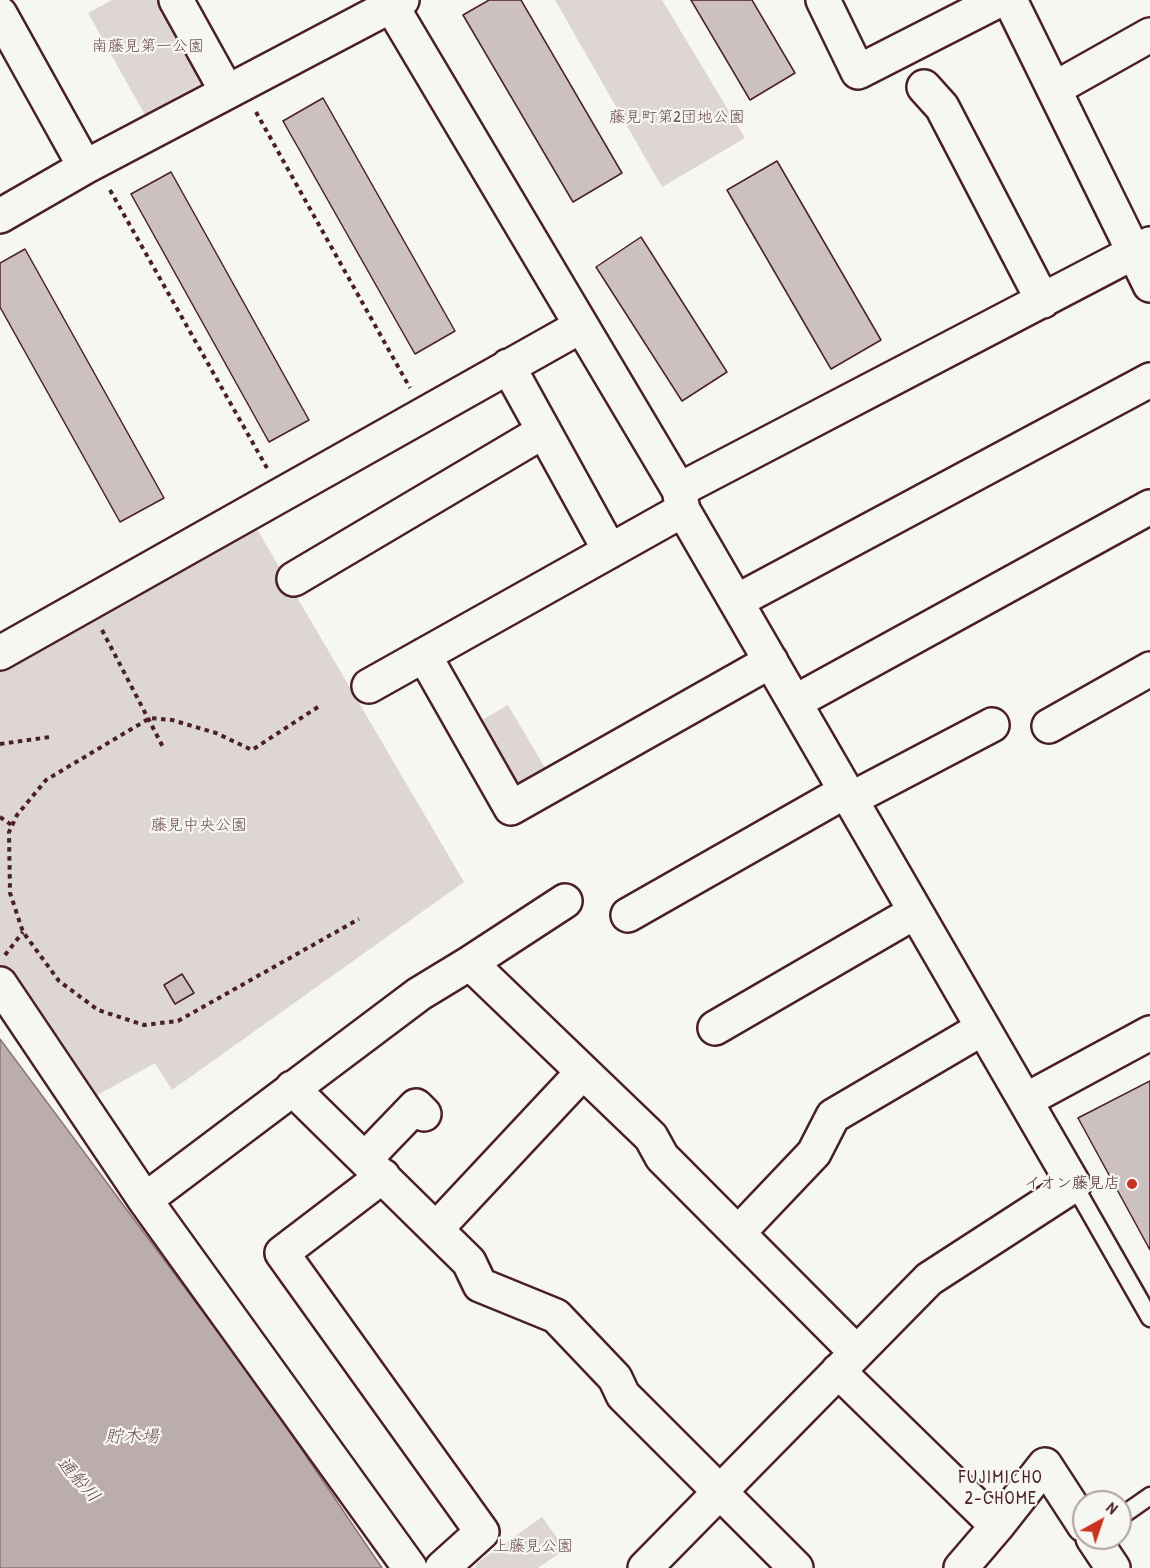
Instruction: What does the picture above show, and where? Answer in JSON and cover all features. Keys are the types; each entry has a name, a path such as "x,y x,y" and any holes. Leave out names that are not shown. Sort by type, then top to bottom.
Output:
{"street":[{"path":"176,0 234,88"},
{"path":"823,0 858,72 999,0"},
{"path":"1010,0 1054,89 1142,248 1150,285"},
{"path":"0,216 90,165 394,2 681,500 736,601 1074,1185 929,1279 645,1568"},
{"path":"0,14 90,165"},
{"path":"1054,89 1150,35"},
{"path":"924,87 942,107 1043,301"},
{"path":"369,686 610,551 681,500 1142,248"},
{"path":"0,653 581,326"},
{"path":"508,366 610,551"},
{"path":"736,601 1150,380"},
{"path":"294,579 544,431"},
{"path":"795,702 1150,507"},
{"path":"424,655 511,808 771,661"},
{"path":"1049,726 1150,669"},
{"path":"628,915 848,795 992,725"},
{"path":"145,1200 419,994 565,901"},
{"path":"715,1028 915,912"},
{"path":"470,963 651,1137 662,1157 738,1233 847,1362 997,1526"},
{"path":"0,984 145,1200 410,1568"},
{"path":"738,1233 814,1153 833,1116 983,1028"},
{"path":"1026,1100 1150,1033"},
{"path":"437,1228 582,1073"},
{"path":"292,1088 437,1228 469,1262 480,1285 556,1316 615,1378 623,1395 796,1568"},
{"path":"424,1114 416,1106 374,1167 282,1253 482,1532 442,1568"},
{"path":"961,1568 1045,1465 1072,1507"},
{"path":"1101,1550 1113,1568"}],"lane":[{"path":"1074,1185 1150,1318"},
{"path":"1132,1509 1150,1496"}],"path":[{"path":"234,88 424,413"},
{"path":"90,165 281,493"},
{"path":"88,603 150,718 164,749"},
{"path":"318,707 252,750 216,733 172,720 150,718 46,780 17,815 9,832 9,893 23,932 59,981 98,1010 144,1025 178,1021 360,919"},
{"path":"0,744 50,737"},
{"path":"0,817 13,825"},
{"path":"0,962 23,932"}],"green space":[{"name":"南藤見第一公園","path":"112,0 163,0 208,80 145,115 88,13"},
{"name":"藤見町第2団地公園","path":"555,0 662,0 745,138 662,187"},
{"name":"藤見中央公園","path":"247,512 464,882 172,1090 155,1063 83,1103 0,984 0,653"},
{"path":"508,705 549,775 516,794 475,724"},
{"name":"上藤見公園","path":"542,1517 565,1549 538,1568 475,1568 477,1563"}],"water":[{"name":"貯木場","path":"0,1039 266,1397 382,1568 0,1568"}],"building":[{"path":"489,0 521,0 622,173 573,202 463,15"},
{"path":"691,0 752,0 795,73 750,100"},
{"path":"323,98 455,331 415,354 283,121"},
{"path":"777,161 881,340 831,369 727,190"},
{"path":"171,172 309,420 269,442 131,194"},
{"path":"641,237 727,372 682,401 596,267"},
{"path":"25,249 164,498 120,522 0,307 0,263"},
{"path":"182,974 194,993 175,1004 164,985"},
{"name":"イオン藤見店","path":"1150,1081 1150,1250 1078,1118"}],"place":[{"name":"イオン藤見店","path":"1132,1184"}],"district":[{"name":"FUJIMICHO 2-CHOME","path":"1001,1488"}],"water label":[{"name":"通船川","path":"78,1480"}]}
